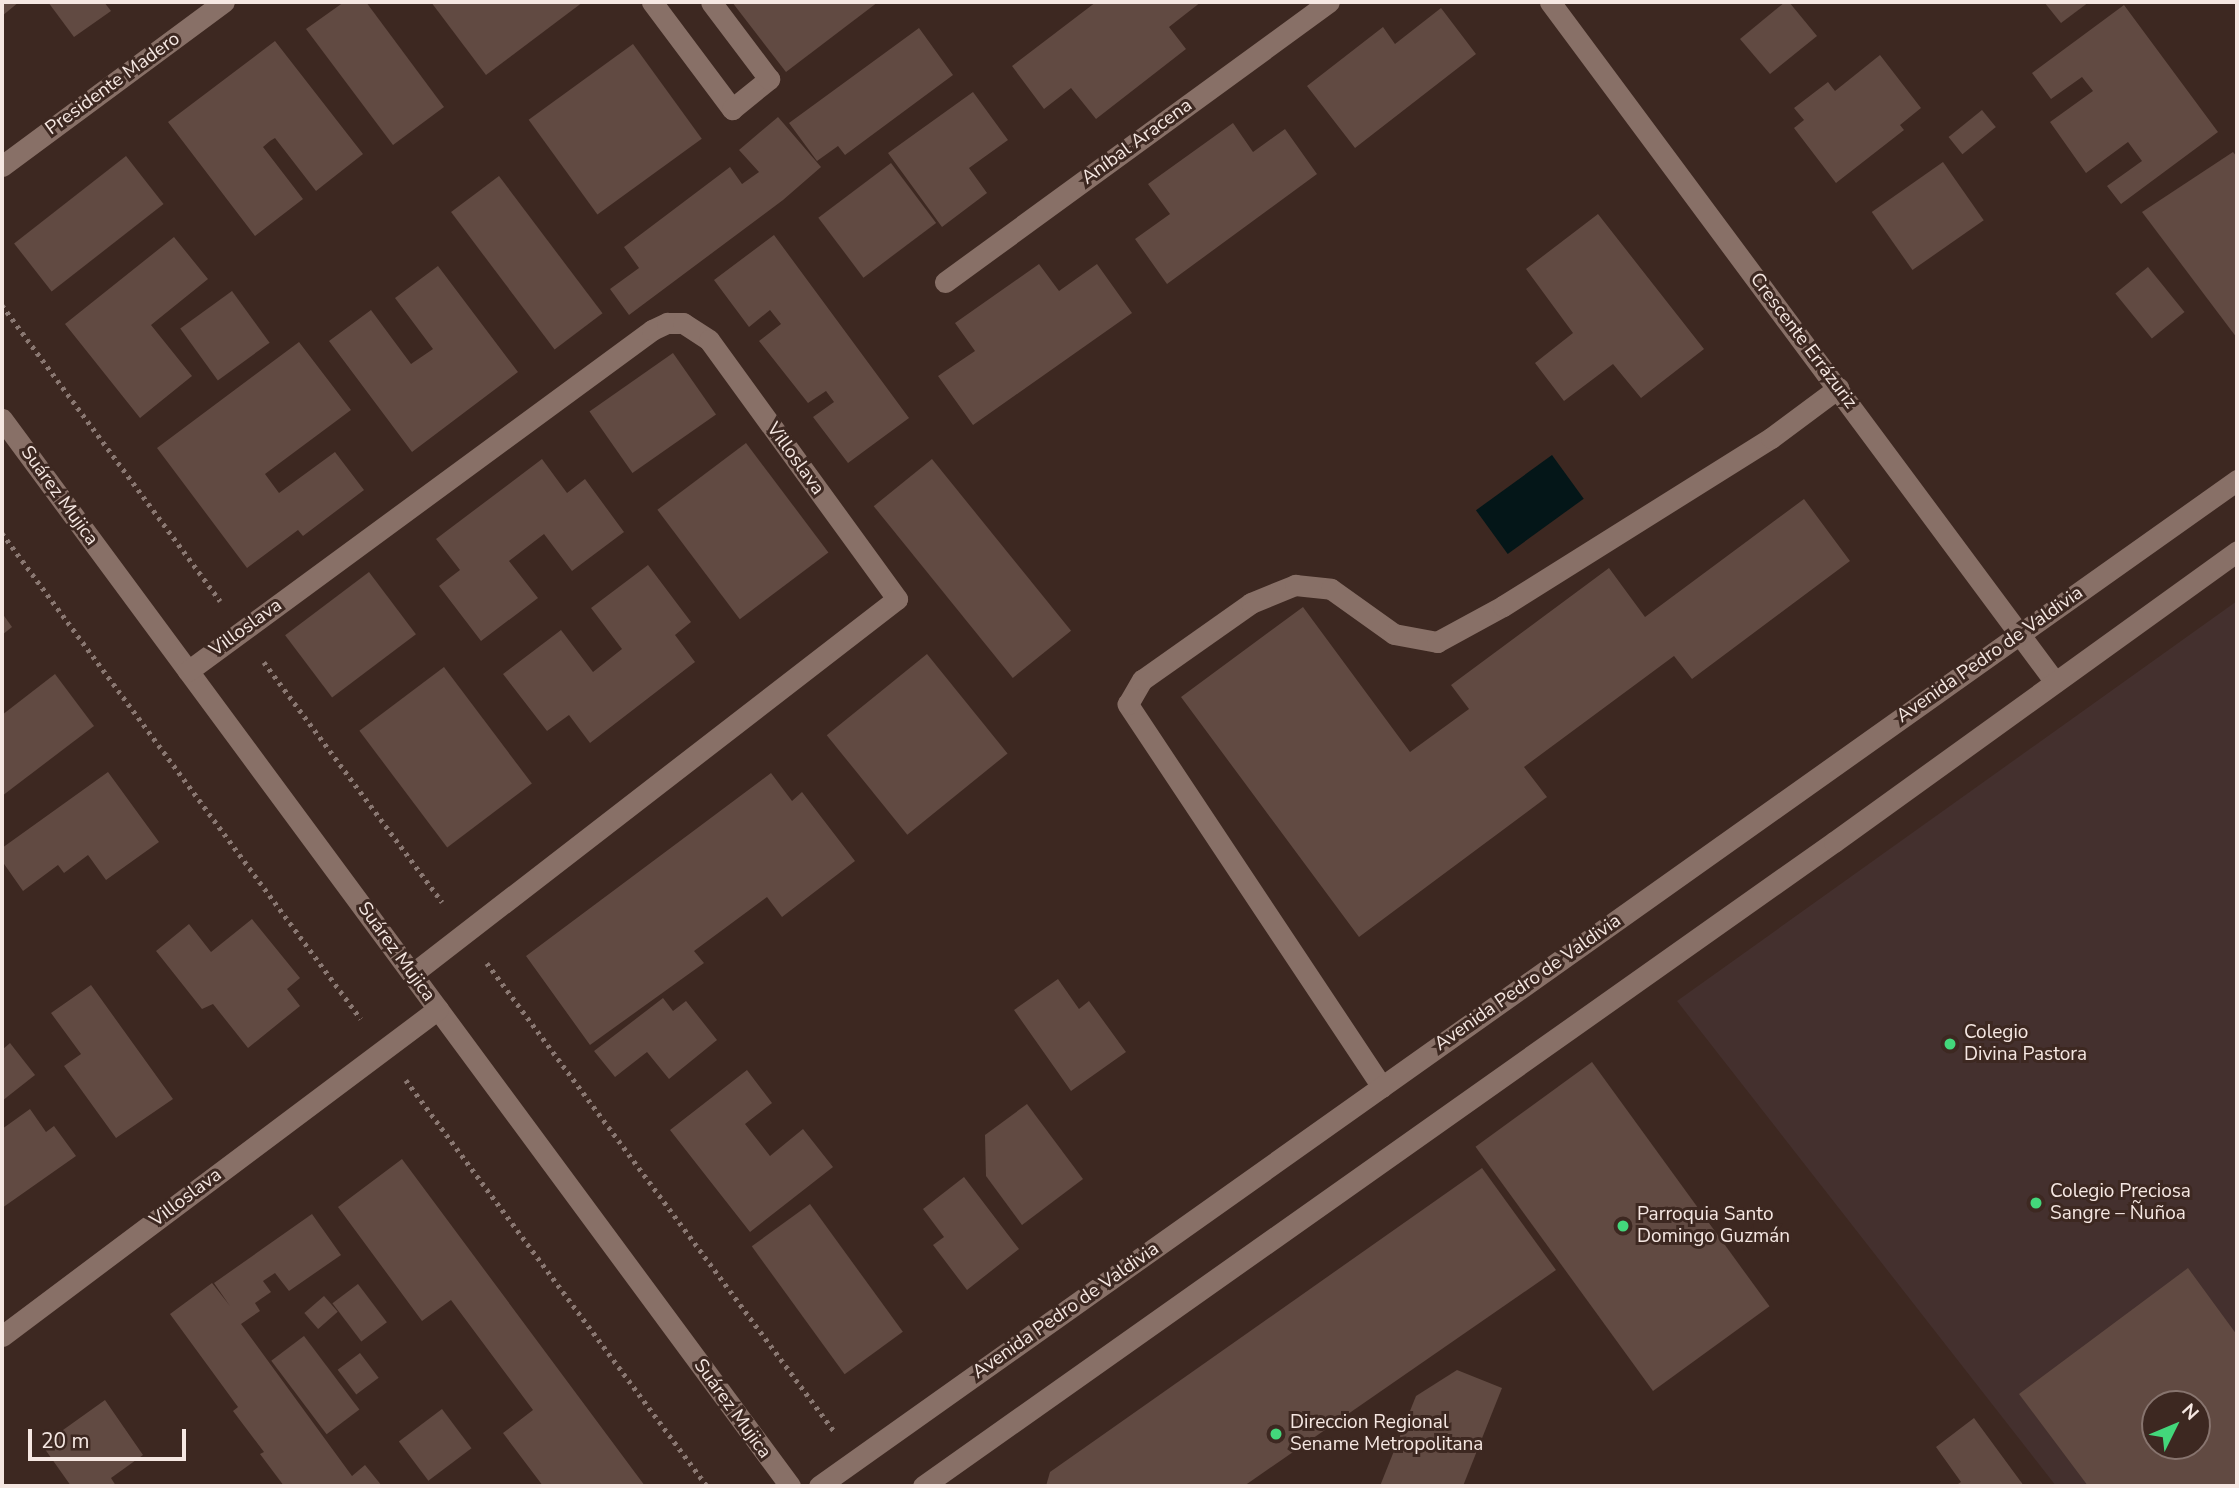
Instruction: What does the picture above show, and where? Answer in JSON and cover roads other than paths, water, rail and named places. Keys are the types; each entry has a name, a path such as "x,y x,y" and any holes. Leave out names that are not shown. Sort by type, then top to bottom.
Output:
{"street":[{"name":"Presidente Madero","path":"2,166 224,2"},
{"path":"652,2 732,110 769,79 711,2"},
{"name":"Aníbal Aracena","path":"946,282 1329,2"},
{"name":"Crescente Errázuriz","path":"1550,2 2055,681"},
{"name":"Villoslava","path":"188,671 652,330 667,323 683,323 709,340 897,599 412,974"},
{"path":"1382,1087 1128,704 1142,680 1251,603 1295,585 1331,589 1394,634 1437,642 1503,606 1771,438 1838,388"},
{"name":"Suárez Mujica","path":"2,419 790,1486"},
{"name":"Avenida Pedro de Valdivia","path":"819,1486 2237,480"},
{"path":"923,1486 1834,842 2237,551"},
{"name":"Villoslava","path":"2,1336 438,1009"}],"place":[{"name":"Colegio Divina Pastora","path":"1950,1044"},
{"name":"Colegio Preciosa Sangre – Ñuñoa","path":"2036,1203"},
{"name":"Parroquia Santo Domingo Guzmán","path":"1623,1226"},
{"name":"Direccion Regional Sename Metropolitana","path":"1276,1434"}]}
